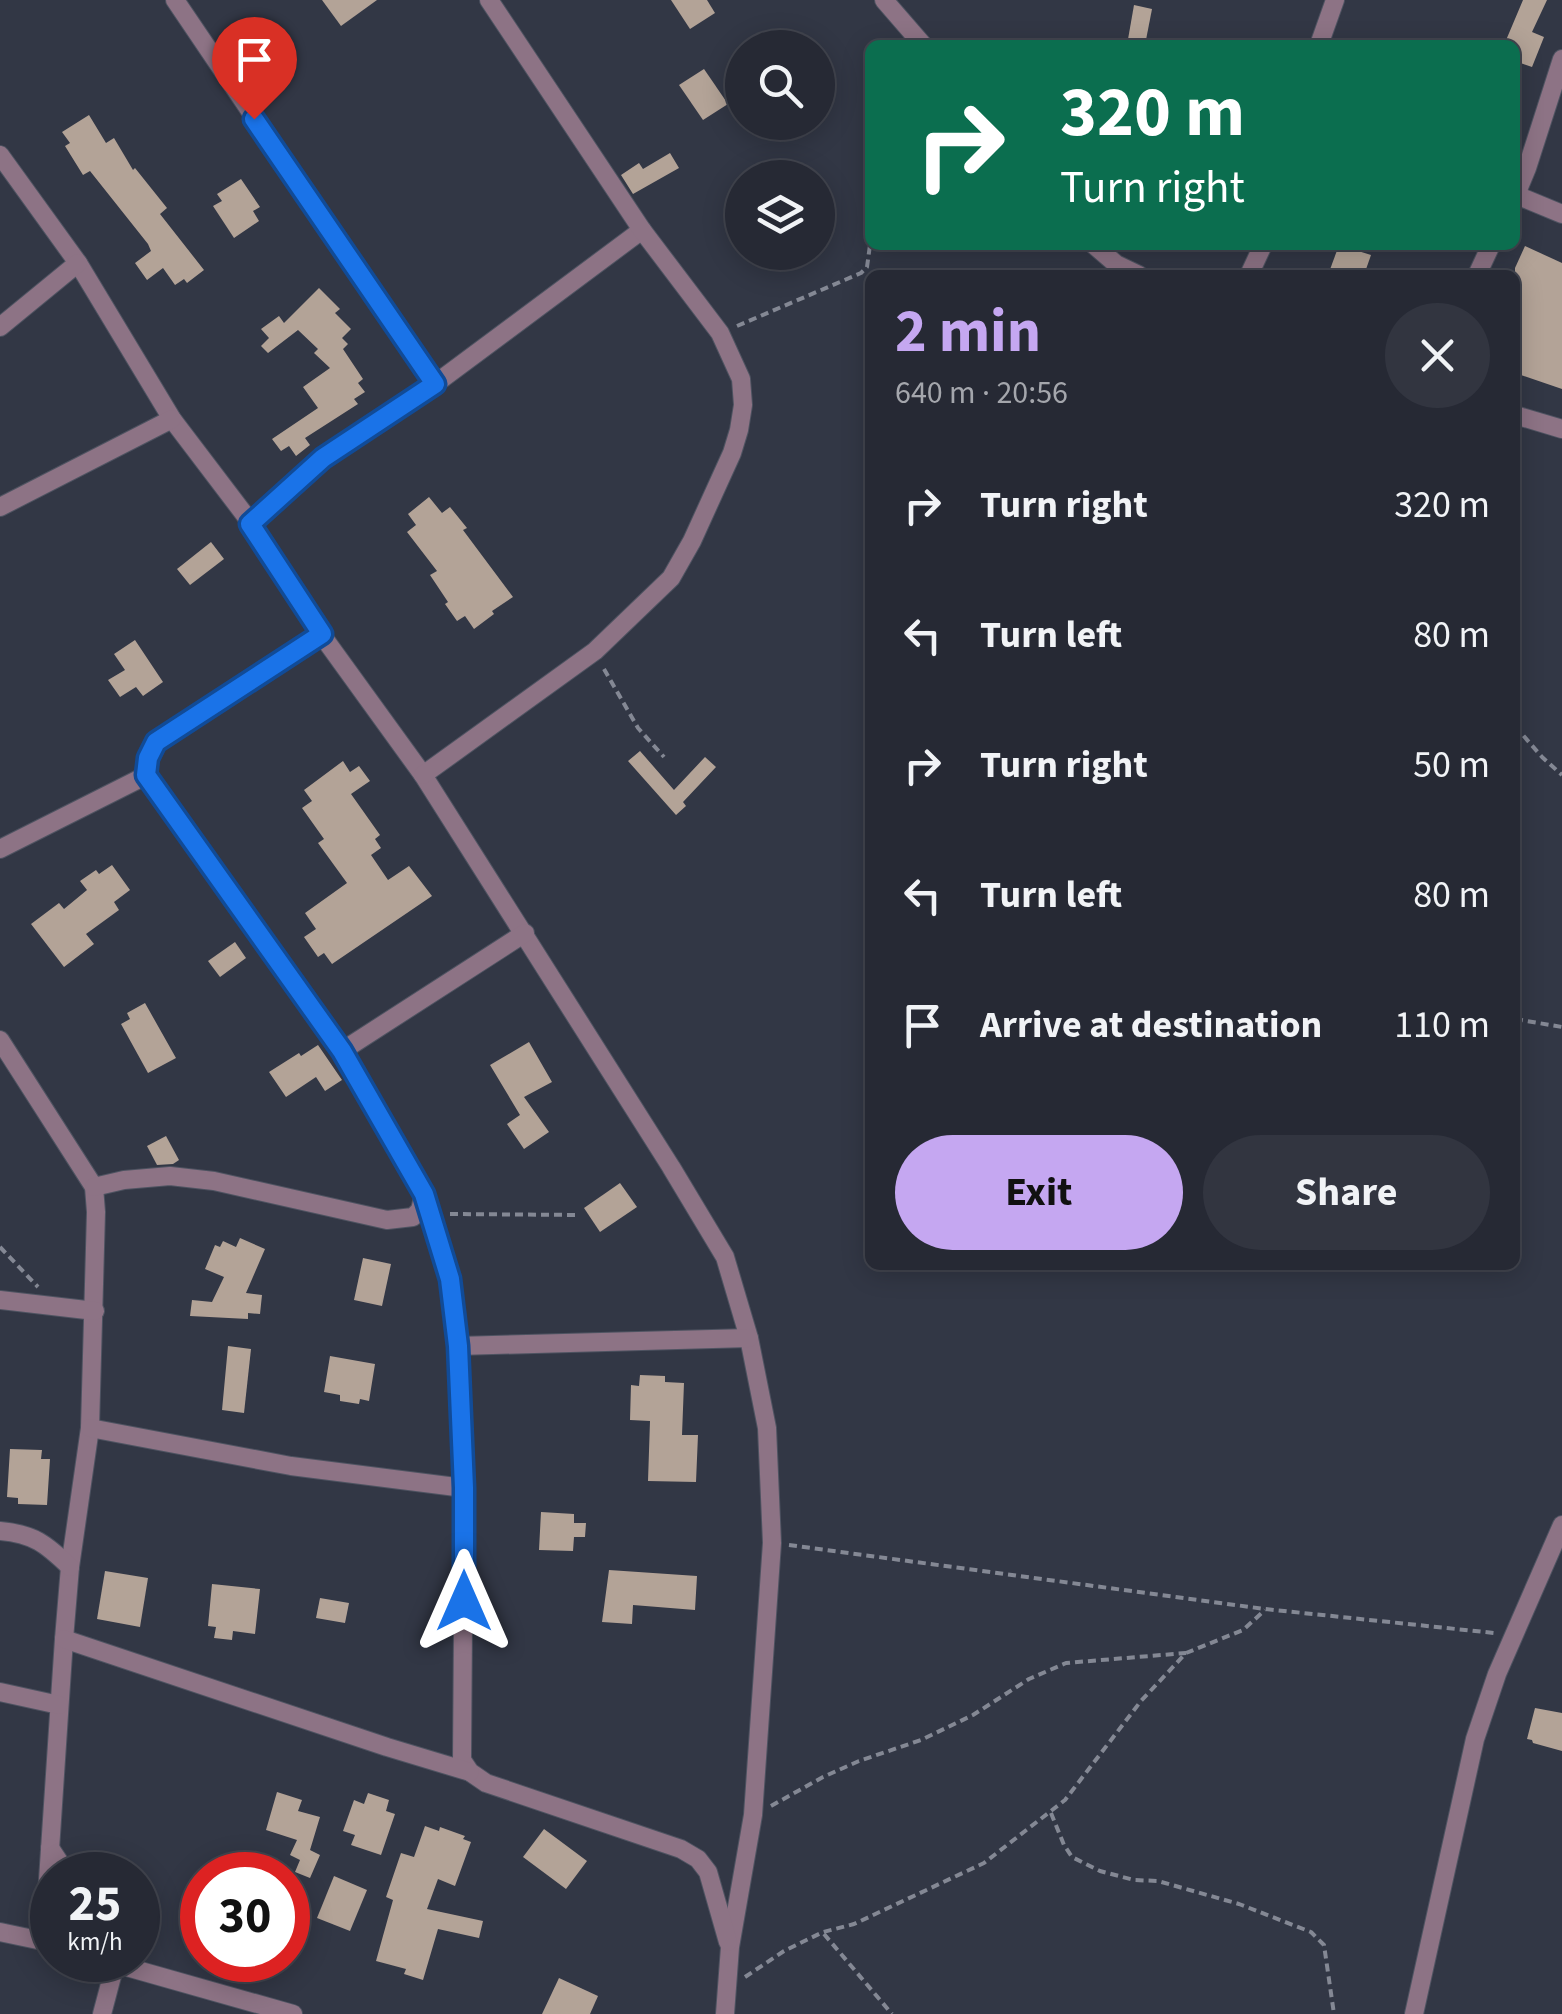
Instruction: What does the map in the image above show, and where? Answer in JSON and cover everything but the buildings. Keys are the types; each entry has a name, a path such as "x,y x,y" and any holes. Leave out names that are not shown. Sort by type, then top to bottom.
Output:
{"street":[{"path":"175,0 435,384"},
{"path":"424,775 595,651 671,578 732,453 743,406 741,379 720,333 642,230 489,0"},
{"path":"884,0 919,40"},
{"path":"1321,40 1335,0"},
{"path":"1520,184 1562,59"},
{"path":"0,155 78,263 172,418 424,775 672,1167 724,1258 749,1338 767,1428 772,1543 754,1815 730,1947 725,2014"},
{"path":"1520,198 1562,214"},
{"path":"250,524 323,458 435,384 642,230"},
{"path":"1100,250 1128,270"},
{"path":"0,327 78,263"},
{"path":"1520,416 1562,429"},
{"path":"0,507 172,418"},
{"path":"322,634 156,742 148,758 146,775 342,1051 424,1194 450,1279 458,1346 464,1488 462,1760 470,1772"},
{"path":"0,848 146,775"},
{"path":"342,1051 525,933"},
{"path":"0,1040 94,1187 96,1212 90,1428 70,1567 50,1852"},
{"path":"94,1187 170,1176 388,1220 413,1217 420,1210 424,1194"},
{"path":"0,1300 94,1311"},
{"path":"458,1346 749,1338"},
{"path":"90,1428 290,1466 464,1488"},
{"path":"1414,2014 1475,1739 1497,1674 1562,1525"},
{"path":"0,1532 22,1533 41,1540 70,1567"},
{"path":"64,1639 470,1772 486,1783 681,1849 698,1859 708,1872 730,1947"},
{"path":"0,1692 60,1705"},
{"path":"50,1848 53,1852"},
{"path":"0,1932 30,1938"},
{"path":"160,1976 293,2014"},
{"path":"102,2014 107,1982"}],"path":[{"path":"720,333 861,273 867,267 869,250"},
{"path":"595,651 638,728 664,757"},
{"path":"1520,732 1562,774"},
{"path":"1520,1020 1562,1027"},
{"path":"430,1213 579,1215"},
{"path":"0,1246 58,1307"},
{"path":"772,1543 1265,1609 1513,1635"},
{"path":"754,1815 823,1776 956,1724 1029,1679 1066,1663 1186,1654 1243,1630 1265,1609"},
{"path":"728,1988 784,1951 822,1932 854,1924 984,1863 1065,1800 1141,1700 1186,1654"},
{"path":"1051,1813 1072,1857 1100,1871 1134,1880 1158,1881 1239,1904 1310,1932 1324,1945 1334,2014"},
{"path":"822,1932 892,2014"}],"route":[{"path":"254,119 435,384 323,458 250,524 322,634 156,742 148,758 146,775 342,1051 424,1194 450,1279 458,1346 464,1601"}]}
